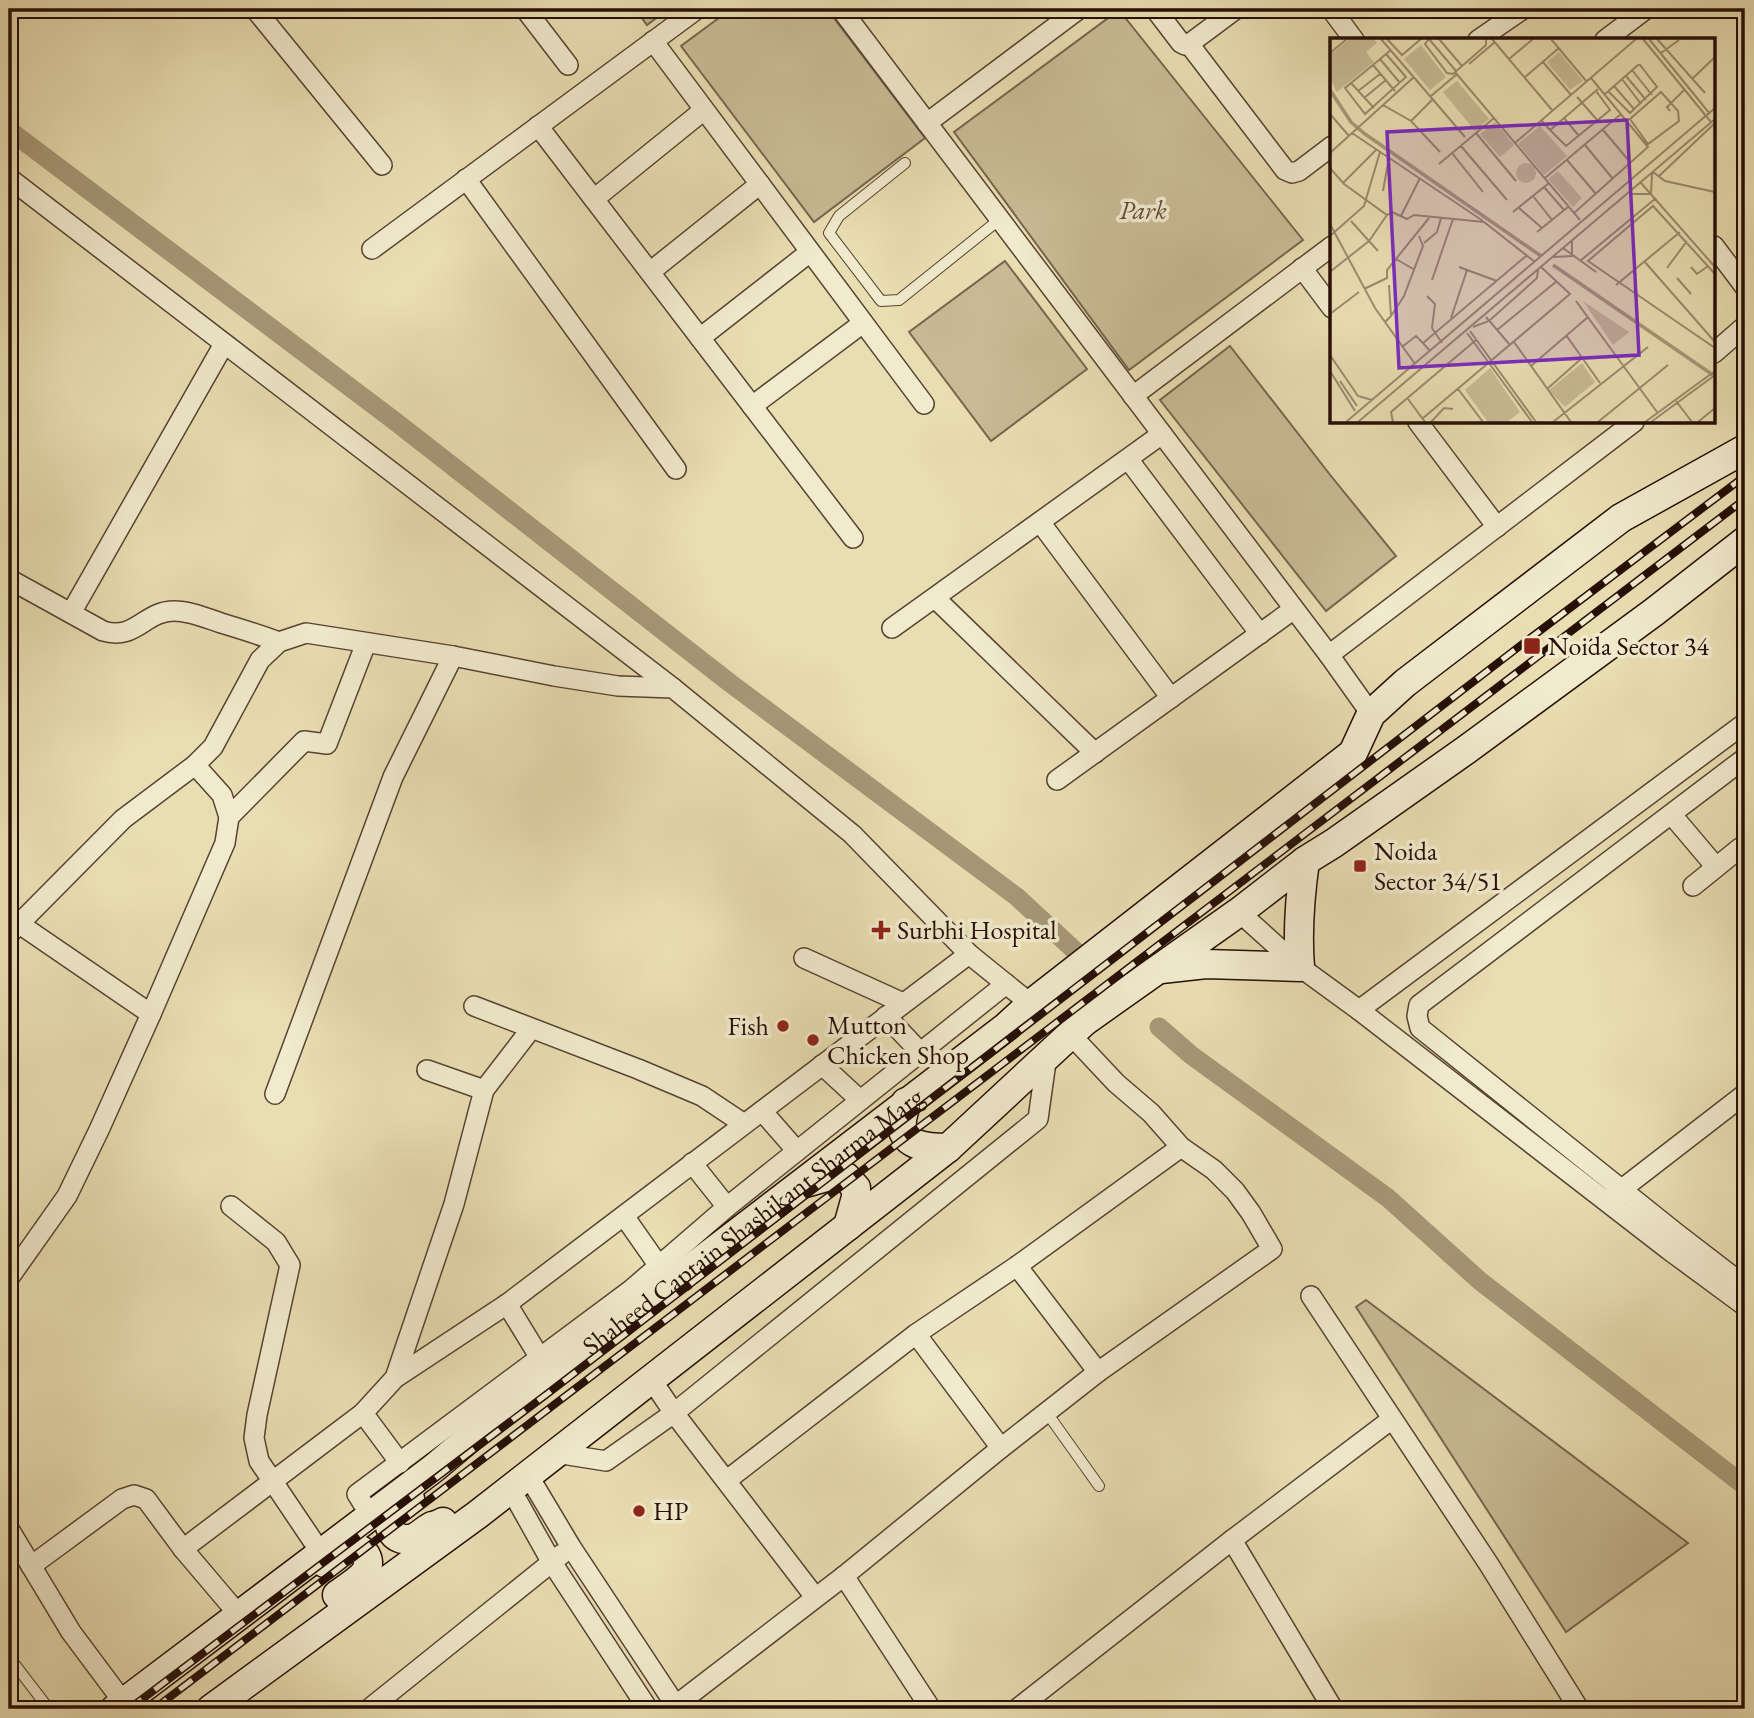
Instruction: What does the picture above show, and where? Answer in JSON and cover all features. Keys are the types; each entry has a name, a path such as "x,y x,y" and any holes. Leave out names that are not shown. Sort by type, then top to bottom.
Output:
{"main road":[{"name":"Shaheed Captain Shashikant Sharma Marg","path":"119,1706 434,1468 472,1436 1006,1027 1031,1004 1353,752 1371,714 1405,683 1621,518 1745,449"},
{"path":"211,1709 477,1515 948,1148 1078,1027 1239,912 1305,861 1466,750 1745,543"},
{"path":"1151,974 1206,964 1300,967 1300,900 1305,861"},
{"path":"906,1102 902,1120 903,1131 908,1140 929,1148 948,1148"},
{"path":"802,1184 826,1177 846,1177 856,1188 848,1226"},
{"path":"434,1468 414,1495 391,1514 389,1520 392,1533 397,1537 410,1539 433,1526 477,1515"},
{"path":"245,1611 290,1586 345,1549 359,1549 364,1553 368,1559 366,1572 308,1616 294,1630 281,1658"}],"street":[{"path":"255,9 383,165"},
{"path":"525,9 568,65"},
{"path":"372,249 697,9"},
{"path":"841,9 1371,714"},
{"path":"1155,9 1181,43 1187,45 1284,170 1299,172 1330,148"},
{"path":"1187,45 1236,9"},
{"path":"1331,9 1353,38"},
{"path":"1481,38 1523,9"},
{"path":"1608,38 1646,9"},
{"path":"927,123 1068,12"},
{"path":"653,41 924,404"},
{"path":"594,199 704,110"},
{"path":"538,126 853,538"},
{"path":"466,179 676,469"},
{"path":"9,180 673,688 852,834 969,954 1031,1004"},
{"path":"650,272 760,184"},
{"path":"1133,396 1330,247"},
{"path":"1716,249 1745,287"},
{"path":"700,338 810,252"},
{"path":"1302,268 1330,305"},
{"path":"752,406 863,323"},
{"path":"1716,351 1745,326"},
{"path":"71,614 224,344"},
{"path":"1420,424 1497,527"},
{"path":"1329,656 1628,424"},
{"path":"892,628 1162,434"},
{"path":"1128,459 1261,634"},
{"path":"1040,522 1171,698"},
{"path":"9,579 103,631 116,635 129,632 153,617 172,611 192,613 279,642"},
{"path":"934,598 1096,753"},
{"path":"1058,780 1294,609"},
{"path":"151,1014 13,928 123,820 195,765 213,747 260,660 279,642 306,633 618,686 673,688"},
{"path":"229,817 304,741 327,744 366,643"},
{"path":"275,1094 393,777 453,656"},
{"path":"1359,1010 1745,723"},
{"path":"1745,758 1419,1005 1417,1016 1420,1027 1745,1306"},
{"path":"9,1278 66,1196 99,1130 225,844 229,817 222,795 195,765"},
{"path":"1672,815 1716,867"},
{"path":"1693,886 1741,848"},
{"path":"1239,912 1300,967 1614,1195 1676,1233 1745,1286"},
{"path":"183,1549 363,1413 395,1378 507,1304 969,954"},
{"path":"804,958 903,1003"},
{"path":"370,1515 357,1494 632,1289 727,1207 1006,984"},
{"path":"474,1006 702,1096 744,1124"},
{"path":"886,1016 920,1052"},
{"path":"519,1482 571,1547 675,1708 1098,1372 1272,1248 1235,1191 1214,1171 1181,1147 1151,1113 1116,1083 1078,1027"},
{"path":"395,1378 454,1204 484,1090 531,1028"},
{"path":"556,1453 606,1461 674,1413 1038,1119 1047,1055"},
{"path":"822,1065 860,1100"},
{"path":"427,1070 484,1090"},
{"path":"1614,1195 1745,1094"},
{"path":"762,1111 797,1151"},
{"path":"727,1479 916,1334 1017,1266 1181,1147"},
{"path":"692,1163 727,1207"},
{"path":"232,1206 276,1242 290,1265 254,1438 258,1461 321,1553"},
{"path":"624,1216 659,1266"},
{"path":"1017,1266 1098,1372"},
{"path":"1311,1296 1488,1563 1578,1709"},
{"path":"507,1304 540,1358"},
{"path":"916,1334 1001,1448"},
{"path":"651,1379 815,1597"},
{"path":"363,1413 400,1463"},
{"path":"1017,1709 1232,1540 1392,1419"},
{"path":"519,1482 551,1561 648,1709"},
{"path":"31,1566 122,1499 134,1494 146,1499 183,1549 245,1611"},
{"path":"9,1530 119,1706"},
{"path":"1232,1540 1333,1709"},
{"path":"369,1709 571,1547"},
{"path":"844,1576 931,1709"}],"lane":[{"path":"905,163 839,216 829,233 881,301 899,300 1000,219"},
{"path":"1046,1413 1099,1486"},
{"path":"9,1657 49,1709"}],"green space":[{"path":"635,9 668,9 647,25"},
{"path":"731,9 827,9 925,138 814,222 681,46"},
{"name":"Park","path":"1119,10 1303,240 1129,370 954,132"},
{"path":"1005,261 1087,369 991,441 909,332"},
{"path":"1230,346 1396,556 1326,611 1160,400"},
{"path":"1366,1300 1688,1543 1566,1632 1356,1307"}],"waterway":[{"path":"9,130 396,422 730,683 1017,897 1086,961"},
{"path":"1159,1027 1191,1055 1388,1198 1480,1281 1745,1486"}],"railway":[{"path":"129,1709 547,1394 1745,476"},
{"path":"154,1709 1745,499"}],"place":[{"name":"Noida Sector 34","path":"1532,646"},
{"name":"Noida Sector 34/51","path":"1360,866"},
{"name":"Surbhi Hospital","path":"881,930"},
{"name":"Fish","path":"783,1026"},
{"name":"Mutton Chicken Shop","path":"813,1040"},
{"name":"HP","path":"639,1511"}]}
